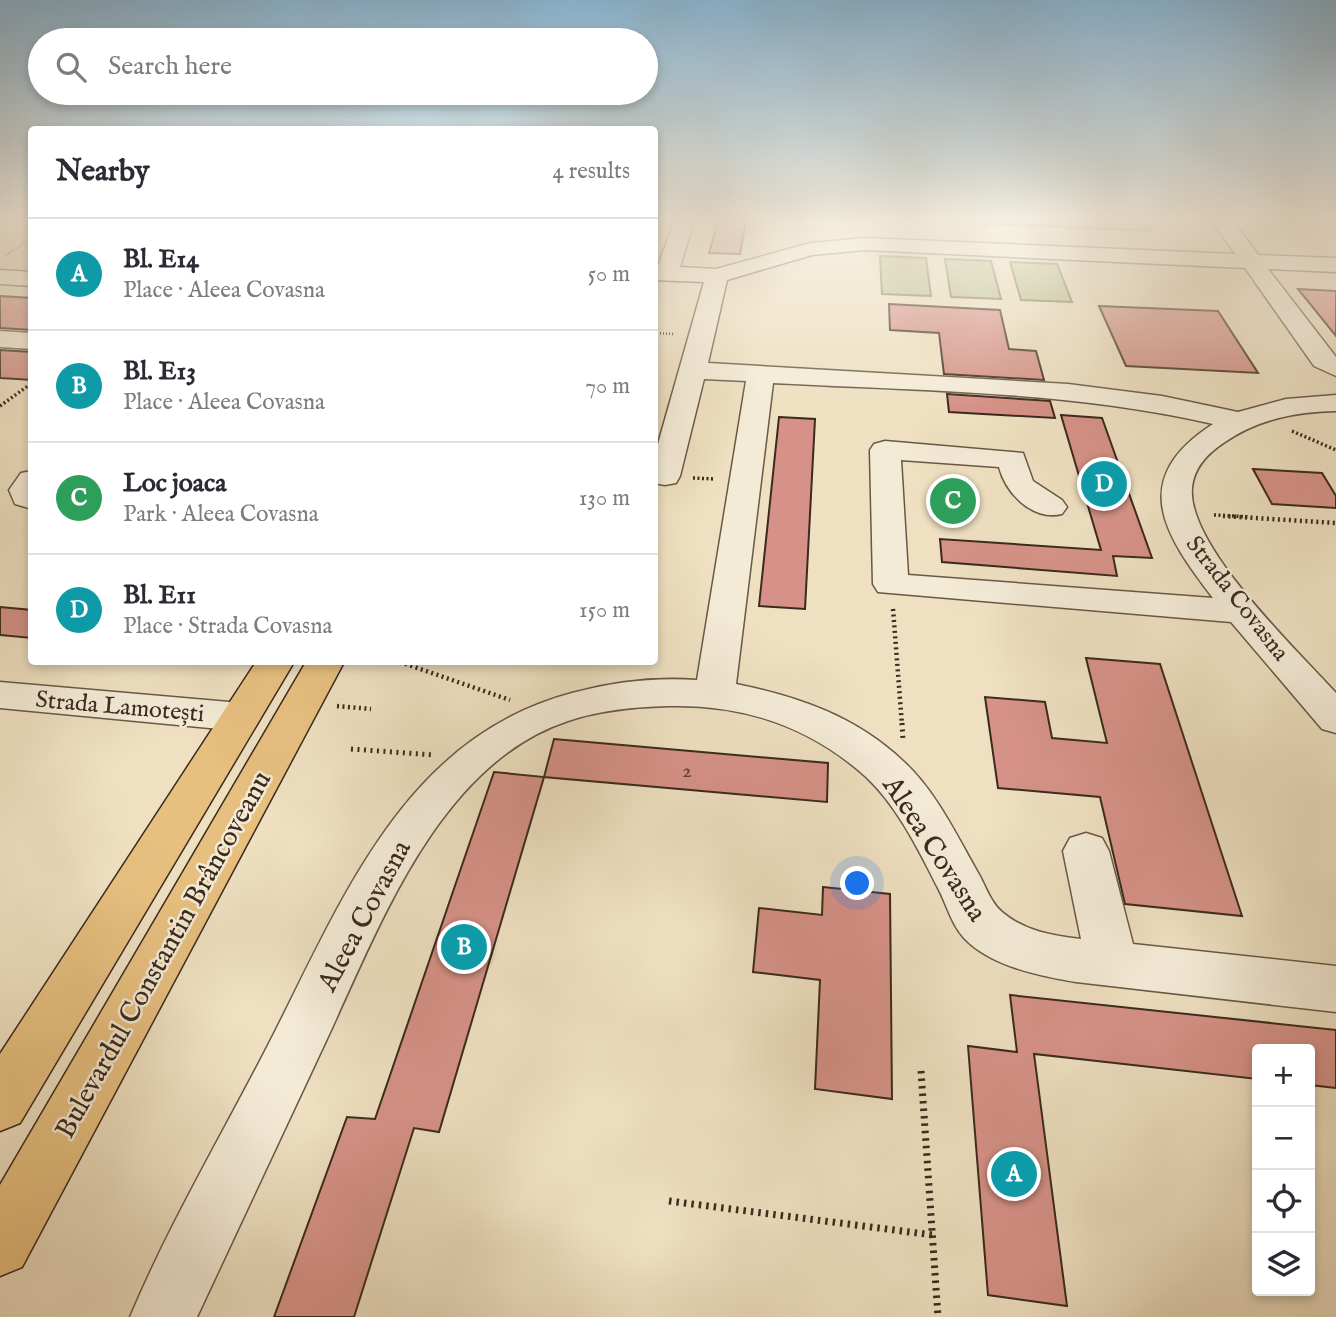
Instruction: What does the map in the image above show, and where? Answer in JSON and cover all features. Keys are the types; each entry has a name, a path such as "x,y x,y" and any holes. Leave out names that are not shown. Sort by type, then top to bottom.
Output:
{"main road":[{"name":"Bulevardul Constantin Brâncoveanu","path":"0,1104 273,665"},
{"name":"Bulevardul Constantin Brâncoveanu","path":"0,1245 322,665"}],"street":[{"path":"665,476 715,282"},
{"path":"1268,282 1330,364 1330,403"},
{"path":"0,339 28,341"},
{"path":"694,370 1104,396 1163,404 1238,422"},
{"path":"715,693 761,374"},
{"name":"Strada Covasna","path":"1330,403 1290,406 1238,422 1199,447 1186,461 1178,477 1176,494 1178,513 1198,551 1244,612 1336,719"},
{"path":"1051,507 1019,485 1012,458 884,450 891,584 1244,612"},
{"name":"Aleea Covasna","path":"163,1317 373,889 407,832 436,796 475,758 550,713 652,693 715,693 765,703 820,724 862,750 890,773 931,834 982,924 1014,944 1061,957 1336,989"},
{"name":"Strada Lamotești","path":"0,695 241,716"},
{"path":"1086,851 1112,963"}],"path":[{"path":"0,406 28,386"},
{"path":"665,476 744,481"},
{"path":"1178,513 1336,523"},
{"path":"890,773 900,754 903,737 891,584"},
{"path":"409,665 550,713"},
{"path":"351,748 475,758"},
{"path":"921,1071 938,1317"},
{"path":"669,1201 933,1235"}],"green space":[{"path":"881,282 929,282 931,296 882,294"},
{"path":"949,282 997,282 1001,299 951,297"},
{"path":"1016,282 1064,282 1072,302 1021,300"}],"building":[{"path":"1298,289 1336,291 1336,336"},
{"path":"0,296 28,298 28,330 0,328"},
{"path":"889,304 1000,310 1009,349 1036,351 1044,380 944,374 939,333 890,330"},
{"path":"1099,306 1218,311 1258,373 1126,366"},
{"path":"0,350 28,352 28,380 0,378"},
{"path":"947,394 1050,401 1055,418 949,412"},
{"path":"1061,415 1102,418 1152,558 1113,556 1117,576 942,562 940,539 1101,550"},
{"path":"779,417 815,419 805,609 759,606"},
{"path":"1253,469 1322,473 1336,496 1336,508 1272,504"},
{"path":"0,607 28,610 28,638 0,635"},
{"path":"1086,658 1160,664 1242,916 1125,904 1100,797 998,788 985,697 1045,702 1052,738 1107,743"},
{"path":"554,739 828,763 827,802 544,777"},
{"path":"494,772 544,777 439,1132 414,1128 354,1317 274,1317 347,1117 375,1119"},
{"path":"823,887 890,894 892,1099 815,1089 820,980 753,972 759,908 822,915"},
{"path":"1010,995 1336,1030 1336,1088 1315,1086 1315,1044 1252,1044 1252,1078 1034,1054 1067,1306 988,1295 968,1046 1017,1052"}],"place":[{"name":"Bl. E11","path":"1104,484"},
{"name":"Loc joaca","path":"953,501"},
{"name":"Bl. E13","path":"464,947"},
{"name":"Bl. E14","path":"1014,1174"}]}
